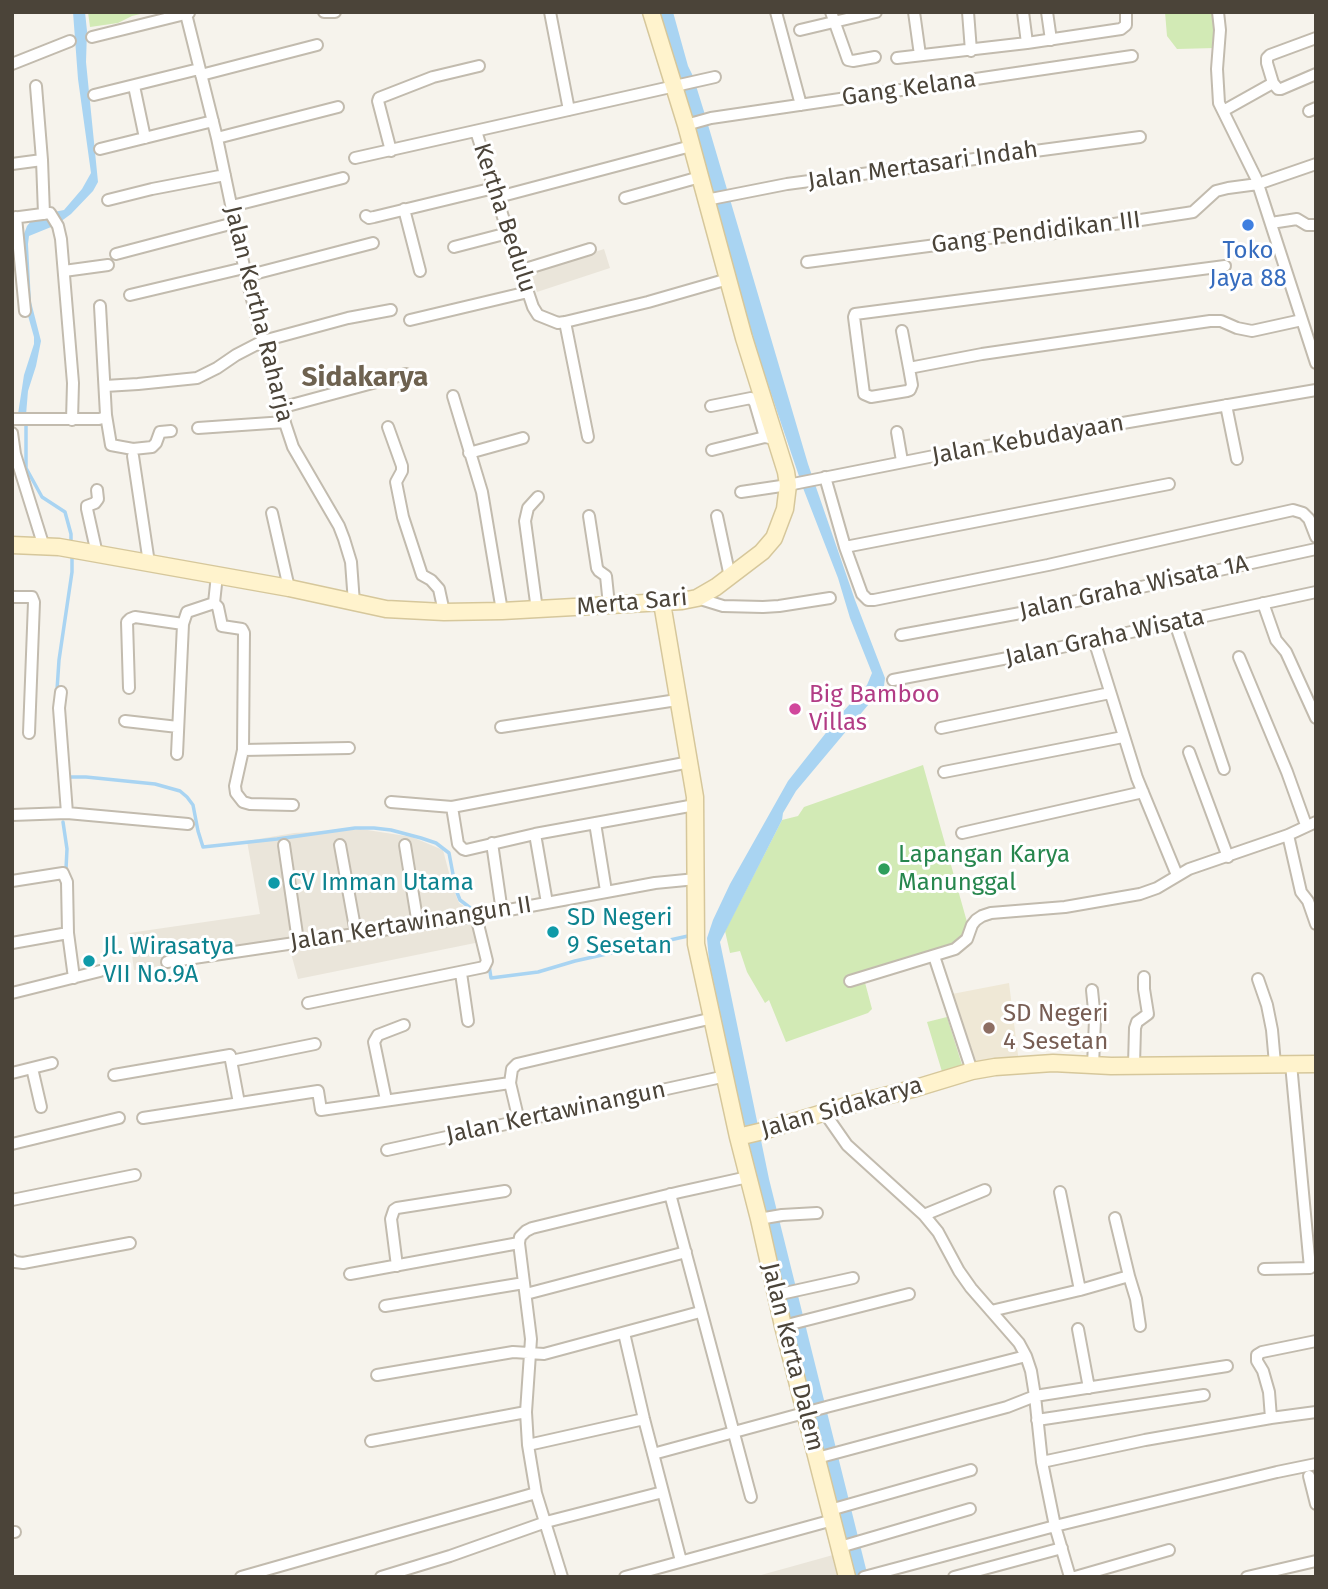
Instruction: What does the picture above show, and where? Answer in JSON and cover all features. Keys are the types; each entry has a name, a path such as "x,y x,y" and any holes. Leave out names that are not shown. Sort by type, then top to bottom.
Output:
{"street":[{"path":"324,12 335,12"},
{"path":"550,12 569,110"},
{"name":"Merta Sari","path":"12,545 92,553 293,589 386,609 444,612 537,610 662,603 697,598 730,578 762,552 774,538 793,484 781,453 770,437 708,199 651,12"},
{"path":"776,12 801,105"},
{"path":"800,30 833,17 876,12"},
{"path":"914,12 920,55"},
{"path":"968,12 971,51"},
{"path":"1023,12 1027,43"},
{"path":"1047,12 1051,40"},
{"name":"Gang Kelana","path":"897,58 971,51 1121,29 1126,25 1126,12"},
{"path":"1218,12 1219,103 1258,184 1316,363"},
{"path":"92,37 189,13"},
{"name":"Jalan Kertha Raharja","path":"189,13 245,272 280,408 293,447 344,539 351,562 354,603"},
{"path":"833,17 848,60 875,57"},
{"path":"1316,38 1267,58 1273,83 1278,89 1316,74"},
{"path":"12,64 70,41"},
{"path":"94,94 317,45"},
{"name":"Gang Kelana","path":"687,125 711,118 1132,56"},
{"path":"391,151 377,101 379,98 433,77 479,66"},
{"path":"355,158 715,77"},
{"path":"1223,111 1273,83"},
{"path":"36,86 47,213 58,226 64,271 73,383 72,420"},
{"path":"134,86 145,138"},
{"path":"217,138 338,107"},
{"path":"100,149 213,121"},
{"name":"Kertha Bedulu","path":"476,131 498,192 508,233 538,315 565,323"},
{"name":"Jalan Mertasari Indah","path":"708,199 787,184 1140,137"},
{"path":"366,216 374,217 498,192 691,146"},
{"path":"12,164 42,160"},
{"name":"Gang Pendidikan III","path":"807,262 997,237 1048,234 1194,212 1216,191 1258,184 1316,164"},
{"path":"108,200 225,175"},
{"path":"625,198 700,177"},
{"path":"232,206 343,178"},
{"path":"404,209 420,271"},
{"path":"25,311 14,218 47,213"},
{"path":"1271,223 1297,219 1307,225 1316,225"},
{"path":"116,254 234,223"},
{"path":"454,247 508,233"},
{"path":"131,295 373,243"},
{"path":"522,271 590,249"},
{"path":"64,271 108,265"},
{"path":"902,331 912,385 910,390 871,397 864,394 854,317 856,314 1225,265"},
{"path":"588,437 565,323 728,279"},
{"path":"410,320 528,292"},
{"path":"100,306 110,443 113,446 133,449 152,447 160,432 171,431"},
{"path":"105,386 197,378 263,341 348,318 391,310"},
{"path":"909,368 982,354 1210,321 1221,321 1245,331 1252,331 1302,320"},
{"path":"280,408 406,374"},
{"name":"Jalan Kebudayaan","path":"741,492 902,461 1316,390"},
{"path":"453,396 482,492 502,611"},
{"path":"711,406 751,398 770,437 712,450"},
{"path":"1226,405 1237,459"},
{"path":"20,419 99,419 106,415"},
{"path":"198,428 285,422"},
{"path":"388,427 402,466 396,482 403,517 422,575 439,589 444,612"},
{"path":"897,432 902,461"},
{"path":"12,433 15,454 52,547"},
{"path":"469,453 523,438"},
{"path":"133,456 149,563"},
{"path":"822,478 862,594 866,599 874,600 1048,565 1293,510 1303,513 1309,519 1316,537"},
{"path":"845,547 1168,484"},
{"path":"92,553 88,506 97,502 97,490"},
{"path":"537,610 525,522 528,509 538,497"},
{"path":"272,513 293,589"},
{"path":"589,516 597,568 606,576 609,606"},
{"path":"717,516 730,578"},
{"path":"286,543 293,589"},
{"name":"Jalan Graha Wisata 1A","path":"901,635 952,627 1316,549"},
{"path":"214,603 218,575"},
{"name":"Jalan Graha Wisata","path":"893,680 1034,653 1316,592"},
{"path":"12,597 32,597 34,602 29,733"},
{"path":"697,598 723,606 763,607 830,598"},
{"path":"177,754 183,624 187,612 214,603"},
{"path":"214,603 218,607 222,626 242,629 244,633 243,750 235,786 236,793 243,802 250,804 293,805"},
{"name":"Jalan Sidakarya","path":"662,603 695,805 696,944 741,1136 972,1070 1030,1064 1316,1064"},
{"path":"1263,603 1276,640 1286,652 1316,718"},
{"path":"130,688 127,622 135,617 183,624"},
{"path":"1175,623 1224,769"},
{"path":"1094,639 1143,792 1177,875"},
{"path":"850,981 955,949 967,939 972,925 982,916 1133,896 1157,888 1189,869 1312,825 1239,657"},
{"path":"61,692 59,708 67,813"},
{"path":"942,728 1110,694"},
{"path":"501,727 677,700"},
{"path":"125,721 178,727"},
{"path":"944,772 1124,737"},
{"path":"243,750 349,748"},
{"path":"1189,752 1228,857"},
{"path":"391,802 452,807 690,762"},
{"path":"962,833 1143,792"},
{"path":"452,807 456,838 461,848 466,850 536,834 695,805"},
{"path":"12,814 67,813 188,824"},
{"path":"595,823 606,891"},
{"path":"536,834 547,903"},
{"path":"1288,835 1301,892 1308,901 1316,923"},
{"path":"492,843 502,912"},
{"path":"284,845 298,942"},
{"path":"340,845 356,933"},
{"path":"405,845 418,925"},
{"path":"12,881 63,873 67,882 68,933 74,978"},
{"name":"Jalan Kertawinangun II","path":"167,962 502,912 655,883 696,880"},
{"path":"308,1003 484,967 487,964 476,916"},
{"path":"12,943 68,933"},
{"path":"934,956 972,1070"},
{"path":"12,993 100,971"},
{"path":"461,973 468,1021"},
{"path":"1134,1065 1135,1028 1137,1021 1147,1014 1144,978"},
{"path":"1258,979 1283,1064 1310,1268 1264,1269"},
{"path":"1092,990 1095,1020 1093,1065"},
{"path":"519,1121 510,1083 514,1066 713,1018"},
{"path":"386,1100 374,1042 378,1035 404,1025"},
{"path":"231,1061 315,1044"},
{"path":"114,1075 230,1055 239,1103"},
{"path":"12,1073 52,1063"},
{"path":"32,1068 41,1107"},
{"name":"Jalan Kertawinangun","path":"387,1150 726,1076"},
{"path":"143,1118 318,1091 321,1110 510,1083"},
{"path":"824,1112 847,1145 924,1215 938,1232 959,1271 1019,1343 1026,1356 1031,1371 1042,1462 1055,1526 1072,1577 1169,1550"},
{"path":"12,1144 119,1118"},
{"name":"Jalan Kerta Dalem","path":"741,1136 748,1177 761,1219 842,1546 847,1577"},
{"path":"12,1200 135,1175"},
{"path":"562,1577 536,1493 528,1446 526,1412 531,1339 520,1240 526,1231 532,1228 748,1177"},
{"path":"924,1215 985,1190"},
{"path":"397,1266 391,1219 394,1210 505,1192"},
{"path":"1060,1192 1080,1290"},
{"path":"670,1195 751,1497"},
{"path":"761,1219 817,1213"},
{"path":"1115,1218 1136,1298 1140,1326"},
{"path":"350,1274 520,1240"},
{"path":"12,1260 23,1264 130,1243"},
{"path":"385,1306 525,1288 686,1252"},
{"path":"991,1311 1129,1276"},
{"path":"778,1294 853,1278"},
{"path":"786,1325 909,1294"},
{"path":"377,1375 513,1352 544,1354 701,1312"},
{"path":"1078,1328 1089,1388"},
{"path":"624,1333 681,1561"},
{"path":"1271,1418 1269,1392 1263,1371 1256,1361 1257,1355 1316,1342"},
{"path":"653,1454 1026,1356"},
{"path":"819,1458 1007,1407 1035,1396 1227,1366"},
{"path":"1037,1420 1204,1395"},
{"path":"371,1441 526,1412"},
{"path":"1042,1462 1145,1440 1316,1412"},
{"path":"528,1446 644,1419"},
{"path":"867,1576 1055,1526 1316,1464"},
{"path":"625,1577 833,1513 855,1502 971,1471"},
{"path":"1309,1476 1316,1504"},
{"path":"381,1577 546,1522 663,1492"},
{"path":"241,1577 536,1493"},
{"path":"842,1546 970,1509"},
{"path":"954,1577 1062,1548"},
{"path":"1247,1577 1314,1565"}],"shaded area":[{"path":"604,249 610,268 537,292 531,273"},
{"path":"361,829 412,837 443,850 459,903 472,911 480,942 298,979 289,946 134,970 129,933 260,914 247,841 294,833"},
{"name":"SD Negeri 4 Sesetan","path":"1009,983 1019,1063 977,1063 952,994"},
{"path":"833,1555 838,1577 754,1577"}],"green space":[{"path":"88,12 149,12 118,23 90,27"},
{"path":"1165,12 1214,12 1215,48 1177,49 1167,36"},
{"path":"923,765 967,922 966,933 954,947 863,975 872,1009 868,1013 786,1042 769,1000 765,1003 747,972 740,951 730,953 725,931 782,820 798,816 804,807"},
{"path":"947,1017 963,1068 943,1075 927,1022"}],"water":[{"path":"73,12 85,12 86,62 98,182 71,214 56,225 29,236 31,302 41,341 28,391 26,415 18,414 24,375 34,344 25,305 22,244 24,234 32,220 44,214 64,210 82,189 91,173 78,79"},
{"path":"657,12 673,12 808,464 885,678 884,686 796,791 720,942 769,1179 868,1577 853,1577 769,1245 709,961 707,938 730,884 788,781 867,685 872,673 803,488 761,364"}],"waterway":[{"path":"26,422 26,468 42,497 65,512 71,544"},
{"path":"57,690 72,555"},
{"path":"66,777 155,784 180,791 193,805 203,847 355,828 391,830 421,838 436,843 449,853 460,900 477,913"},
{"path":"63,822 67,849 66,869 63,870"},
{"path":"489,965 491,978 538,972 688,936"}],"place":[{"name":"Toko Jaya 88","path":"1248,225"},
{"name":"Big Bamboo Villas","path":"795,709"},
{"name":"Lapangan Karya Manunggal","path":"884,869"},
{"name":"CV Imman Utama","path":"274,883"},
{"name":"SD Negeri 9 Sesetan","path":"553,932"},
{"name":"Jl. Wirasatya VII No.9A","path":"89,961"},
{"name":"SD Negeri 4 Sesetan","path":"989,1028"}],"district":[{"name":"Sidakarya","path":"365,378"}]}
